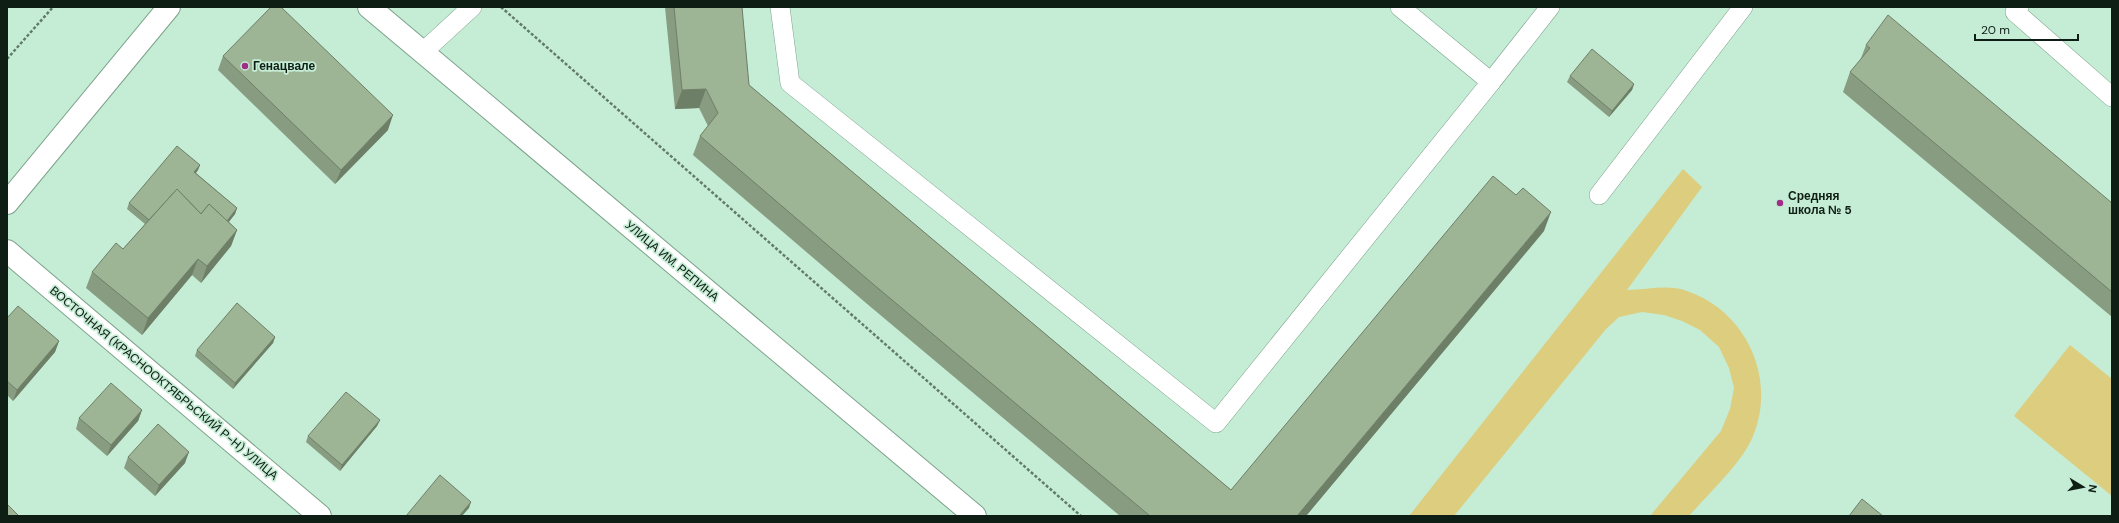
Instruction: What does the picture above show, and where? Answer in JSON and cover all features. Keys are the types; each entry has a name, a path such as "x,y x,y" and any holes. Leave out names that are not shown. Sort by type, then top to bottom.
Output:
{"street":[{"path":"7,203 169,7"},
{"name":"УЛИЦА ИМ. РЕПИНА","path":"369,7 975,516"},
{"name":"ВОСТОЧНАЯ (КРАСНООКТЯБРЬСКИЙ Р-Н) УЛИЦА","path":"7,251 320,516"}],"lane":[{"path":"423,52 472,7"},
{"path":"780,7 790,83 1216,423 1550,7"},
{"path":"1400,7 1491,82"},
{"path":"1599,194 1743,7"},
{"path":"2014,9 2112,97"}],"path":[{"path":"7,59 53,7"},
{"path":"501,7 1081,516"}],"shaded area":[{"path":"1683,169 1702,187 1627,290 1672,288 1687,291 1708,301 1726,314 1740,330 1751,349 1758,370 1761,392 1759,414 1753,436 1748,446 1733,467 1689,516 1650,516 1721,431 1730,409 1734,388 1729,368 1719,347 1700,330 1682,321 1664,315 1642,312 1619,317 1606,329 1454,516 1409,516"},
{"path":"2070,345 2112,379 2112,496 2014,416"}],"building":[{"path":"271,7 281,7 393,115 341,170 223,56"},
{"path":"674,7 742,7 749,85 1231,490 1493,176 1516,195 1523,188 1551,212 1297,516 1150,516 873,284 700,136 718,113 706,89 682,90"},
{"path":"1888,15 2112,203 2112,292 1850,72 1870,48 1866,45"},
{"path":"1592,49 1634,84 1612,111 1570,76"},
{"path":"177,146 200,165 194,172 237,208 227,221 209,204 201,214 177,189 149,220 129,203"},
{"path":"177,189 201,214 209,204 237,230 207,266 198,259 148,318 92,272 116,243 123,249"},
{"path":"237,303 275,337 235,383 197,350"},
{"path":"18,306 59,341 17,390 7,381 7,318"},
{"path":"111,383 142,410 111,445 79,418"},
{"path":"346,392 380,420 342,465 308,436"},
{"path":"158,424 189,452 159,485 128,457"},
{"path":"440,475 471,502 459,516 406,516"},
{"path":"1862,499 1883,516 1849,516"},
{"path":"7,504 19,516 7,516"}],"place":[{"name":"Генацвале","path":"245,66"},
{"name":"Средняя школа № 5","path":"1780,203"}]}
